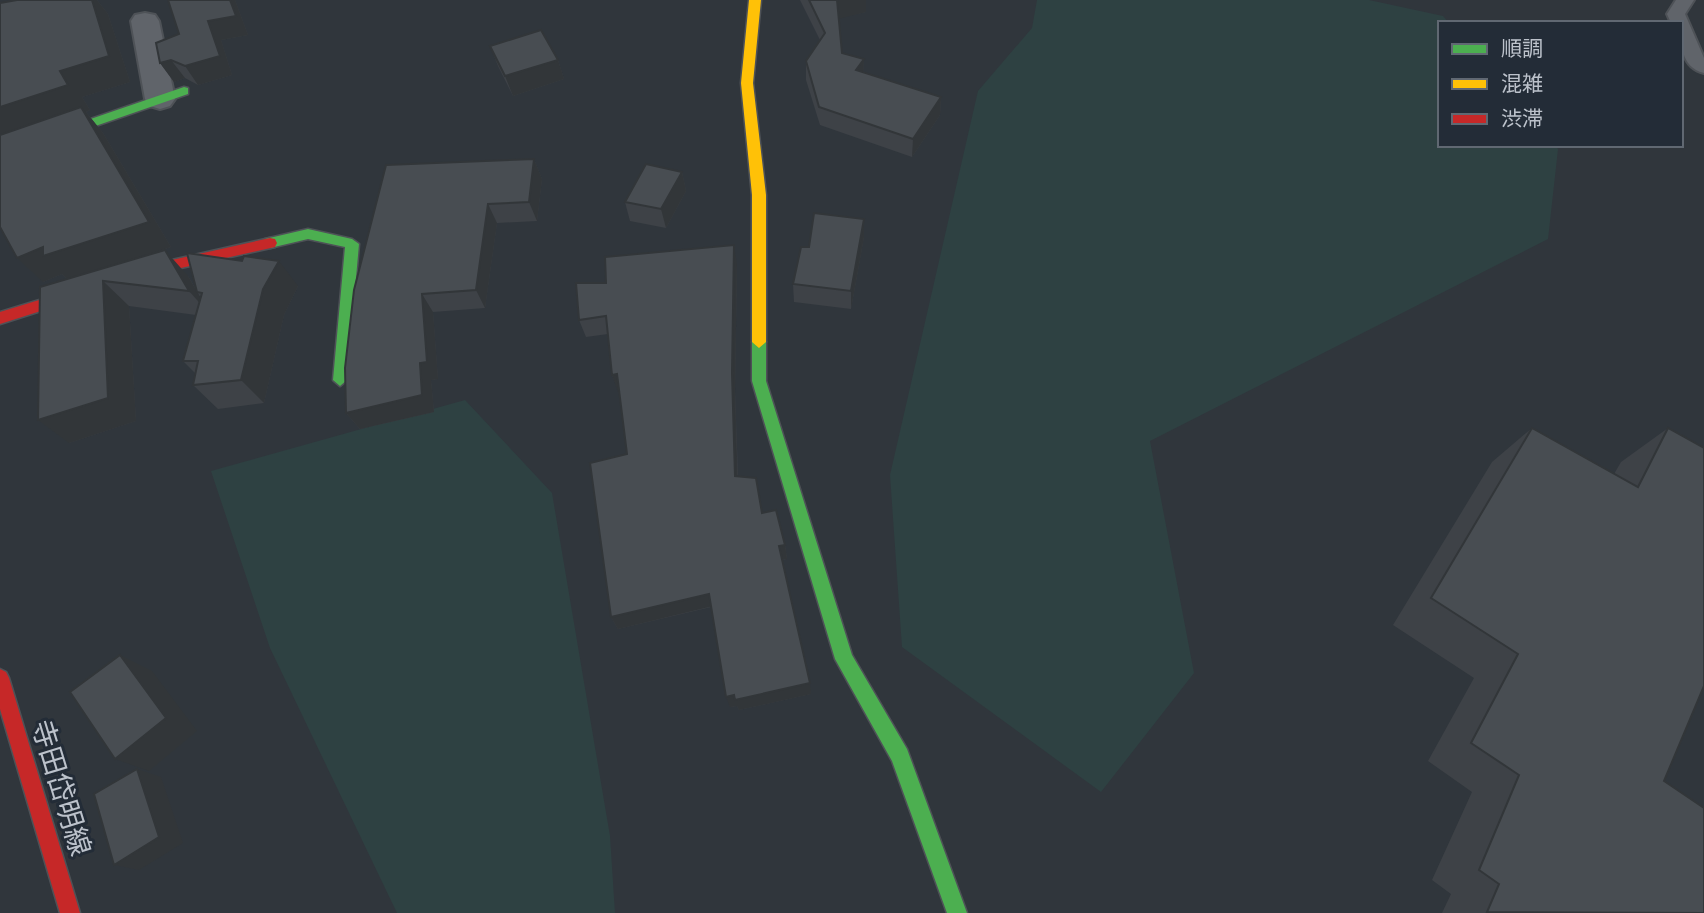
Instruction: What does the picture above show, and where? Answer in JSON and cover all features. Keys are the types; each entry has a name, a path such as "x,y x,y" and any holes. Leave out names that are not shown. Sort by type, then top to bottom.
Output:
{"street":[{"path":"755,0 747,83 760,195 760,381 844,659 900,756 957,913"},
{"path":"0,155 172,95 145,21"},
{"path":"0,318 163,267 308,234 352,244 340,380"},
{"name":"寺田岱明線","path":"0,678 70,913"}],"lane":[{"path":"1679,21 1676,14 1685,0"},
{"path":"1683,31 1696,61 1704,67"}],"shaded area":[{"path":"1037,0 1369,0 1443,16 1447,21 1438,21 1438,147 1558,149 1548,239 1150,441 1194,673 1101,792 902,647 890,475 978,91 1032,28"},
{"path":"465,400 552,493 610,836 615,913 397,913 270,648 211,471"}],"building":[{"path":"17,0 92,0 109,56 60,71 68,85 0,107 0,3"},
{"path":"168,0 230,0 236,16 208,21 220,56 185,66 171,60 160,63 156,43 179,34"},
{"path":"809,0 837,0 842,53 864,59 856,70 941,97 913,139 819,107 806,61 825,33"},
{"path":"541,30 558,60 505,76 490,46"},
{"path":"81,107 149,222 43,256 43,247 17,258 0,227 0,135"},
{"path":"534,159 529,202 488,204 476,290 422,294 427,362 420,363 422,395 346,413 345,368 354,290 386,165"},
{"path":"646,164 682,172 661,209 625,202"},
{"path":"814,213 864,219 851,291 793,284 801,247 809,247"},
{"path":"734,245 732,373 735,476 756,478 762,513 776,510 785,545 779,546 810,683 735,700 734,695 726,697 709,594 611,617 590,463 627,454 617,374 612,375 606,316 579,320 576,283 606,283 605,257"},
{"path":"165,250 189,291 103,281 108,398 38,420 40,287"},
{"path":"187,253 242,261 244,256 279,261 263,289 241,380 193,385 198,361 183,361 202,293 197,292"},
{"path":"1532,428 1638,487 1668,428 1704,448 1704,686 1664,781 1704,808 1704,913 1487,912 1499,884 1479,870 1519,775 1471,743 1518,654 1431,598"},
{"path":"120,655 166,718 115,759 70,692"},
{"path":"137,769 159,837 114,865 94,794"}],"traffic: fast":[{"path":"0,155 184,91"},
{"path":"270,243 308,234 352,244 340,380"},
{"path":"759,342 759,381 844,659 900,756 957,913"}],"traffic: slow":[{"path":"755,0 747,83 759,195 759,342"}],"traffic: jam":[{"path":"0,318 163,267 270,243"},
{"path":"0,678 70,913"}]}
